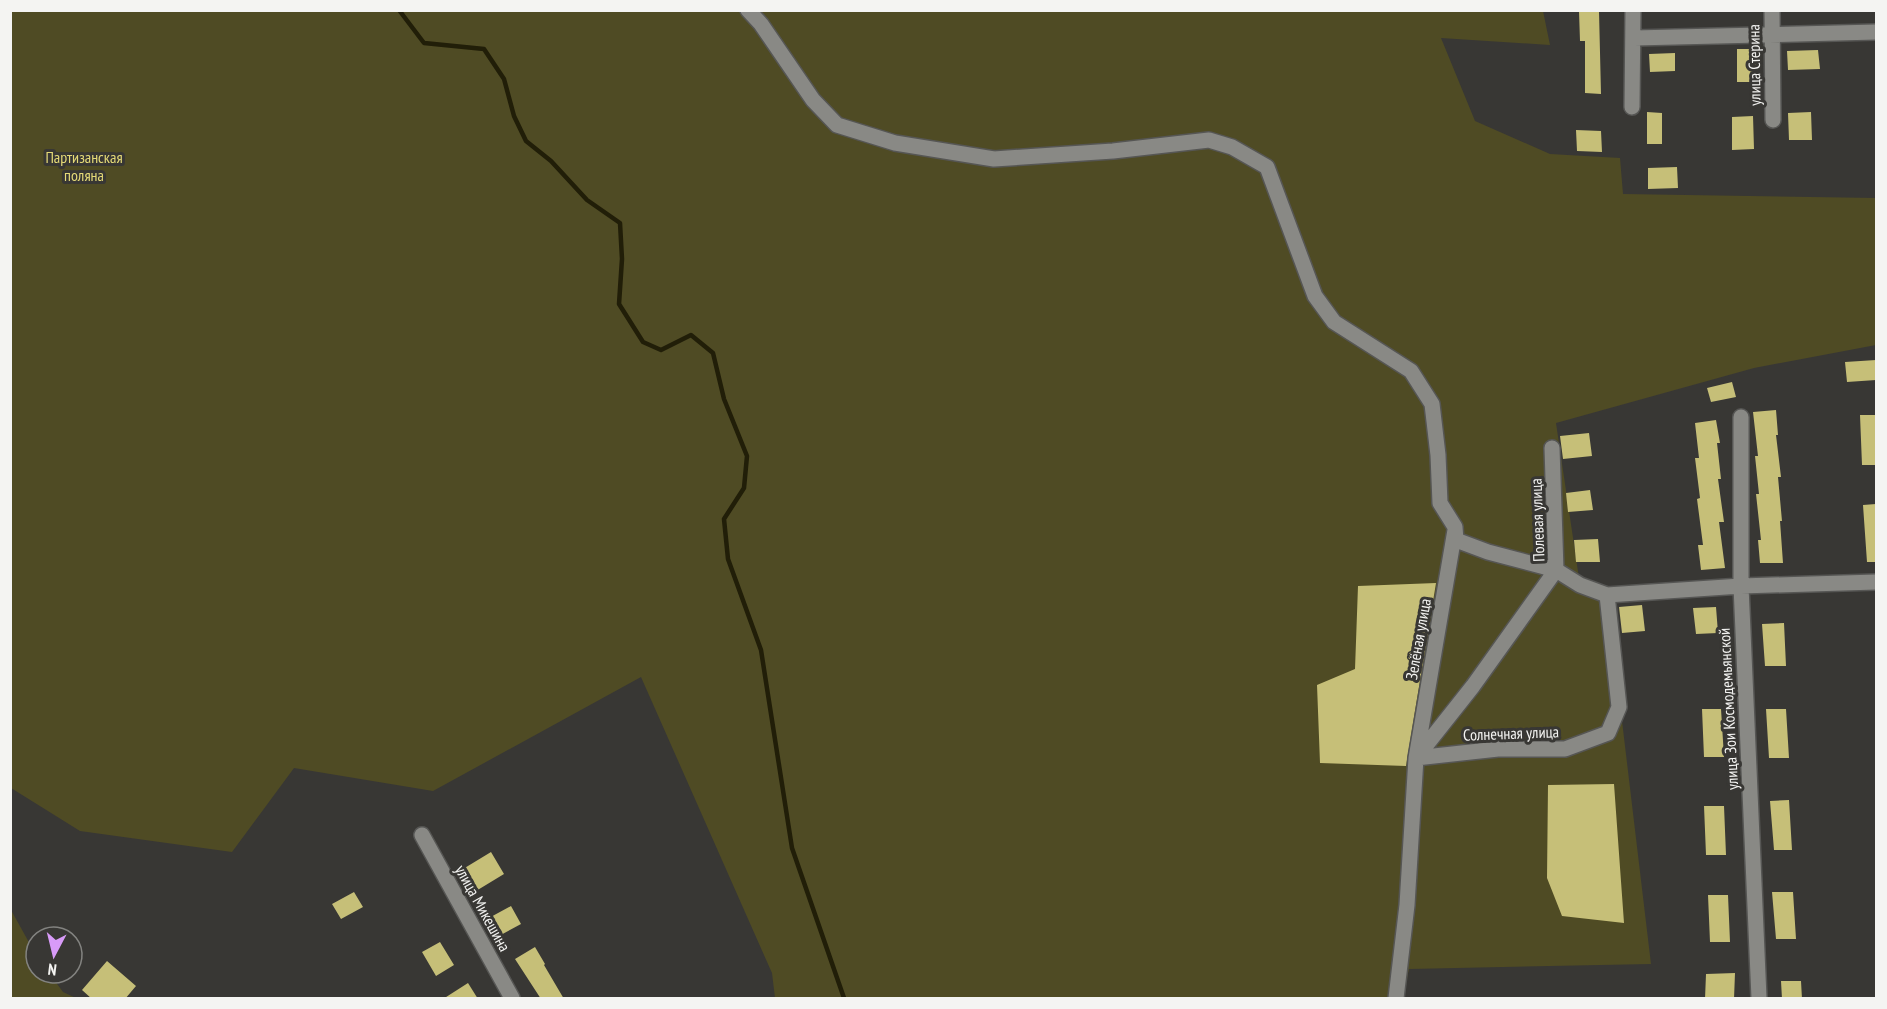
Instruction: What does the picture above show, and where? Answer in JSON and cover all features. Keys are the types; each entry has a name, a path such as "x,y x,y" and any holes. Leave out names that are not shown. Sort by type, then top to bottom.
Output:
{"street":[{"path":"748,10 761,24 813,100 837,125 896,143 994,159 1113,151 1209,140 1232,147 1267,167 1315,296 1334,322 1411,371 1432,404 1438,455 1440,503 1455,527 1456,540 1488,552 1556,570 1473,686 1416,758"},
{"path":"1632,107 1634,10"},
{"name":"улица Стерина","path":"1772,10 1773,120"},
{"path":"1634,38 1876,32"},
{"name":"улица Зои Космодемьянской","path":"1741,417 1741,586 1759,999"},
{"name":"Полевая улица","path":"1552,448 1556,570 1580,585 1607,595"},
{"name":"Зелёная улица","path":"1396,999 1407,904 1416,758 1455,527"},
{"path":"1607,595 1741,586 1876,582"},
{"name":"Солнечная улица","path":"1416,758 1498,749 1565,749 1608,733 1618,707 1607,595"},
{"name":"улица Микешина","path":"423,835 512,999"}],"green space":[{"name":"Партизанская поляна","path":"10,11 1543,11 1550,45 1441,38 1475,121 1550,154 1620,158 1623,194 1876,198 1876,345 1754,368 1556,423 1580,585 1607,595 1651,964 1409,969 1403,998 775,998 772,973 641,677 433,791 294,768 232,852 80,831 11,788"},
{"path":"11,910 24,933 24,985 58,985 63,992 76,998 11,998"}],"building":[{"path":"1579,11 1599,11 1601,94 1585,93 1585,41 1580,41"},
{"path":"1737,49 1756,49 1756,82 1737,82"},
{"path":"1818,50 1820,69 1788,70 1787,51"},
{"path":"1675,53 1675,71 1650,72 1649,54"},
{"path":"1647,112 1662,113 1662,144 1647,144"},
{"path":"1811,112 1812,140 1789,140 1788,113"},
{"path":"1753,116 1754,149 1732,150 1732,117"},
{"path":"1576,130 1601,131 1602,152 1577,151"},
{"path":"1677,167 1678,188 1648,189 1648,168"},
{"path":"1876,360 1876,380 1847,382 1845,362"},
{"path":"1732,382 1736,397 1711,402 1707,388"},
{"path":"1776,410 1778,435 1776,435 1781,477 1778,477 1783,563 1760,563 1758,540 1761,540 1756,494 1759,494 1755,456 1758,456 1753,412"},
{"path":"1860,415 1876,415 1876,465 1862,465"},
{"path":"1716,420 1720,443 1717,443 1721,479 1718,479 1724,522 1719,522 1725,568 1701,570 1698,545 1703,545 1697,499 1700,498 1695,458 1699,458 1695,423"},
{"path":"1589,433 1592,456 1563,459 1560,436"},
{"path":"1590,490 1593,510 1568,512 1566,493"},
{"path":"1876,504 1876,562 1867,562 1863,505"},
{"path":"1598,539 1600,562 1576,562 1574,540"},
{"path":"1436,583 1406,766 1320,763 1317,685 1355,669 1358,586"},
{"path":"1642,605 1645,631 1622,633 1619,607"},
{"path":"1716,607 1718,633 1696,634 1693,608"},
{"path":"1784,623 1786,666 1765,666 1762,624"},
{"path":"1702,709 1721,709 1724,757 1704,757"},
{"path":"1766,709 1786,709 1789,758 1769,758"},
{"path":"1614,784 1624,923 1562,916 1547,878 1548,785"},
{"path":"1789,800 1792,850 1774,850 1770,801"},
{"path":"1704,806 1724,806 1726,855 1706,855"},
{"path":"491,852 504,874 476,891 463,869"},
{"path":"354,892 363,907 341,919 332,904"},
{"path":"1772,892 1793,892 1796,939 1776,939"},
{"path":"1708,895 1728,895 1730,942 1710,942"},
{"path":"511,906 521,924 497,937 487,919"},
{"path":"440,942 454,965 436,976 422,952"},
{"path":"535,947 564,999 541,999 515,959"},
{"path":"107,961 136,986 125,999 92,999 82,990"},
{"path":"1735,973 1734,999 1705,999 1706,974"},
{"path":"1781,981 1801,981 1802,999 1782,999"},
{"path":"468,983 478,999 443,999"}],"waterway":[{"path":"399,10 424,43 484,49 504,79 514,116 526,141 551,161 587,200 620,223 622,259 619,304 643,342 661,350 691,335 713,353 724,399 747,456 744,488 724,519 728,559 761,650 792,848 844,998"}]}
